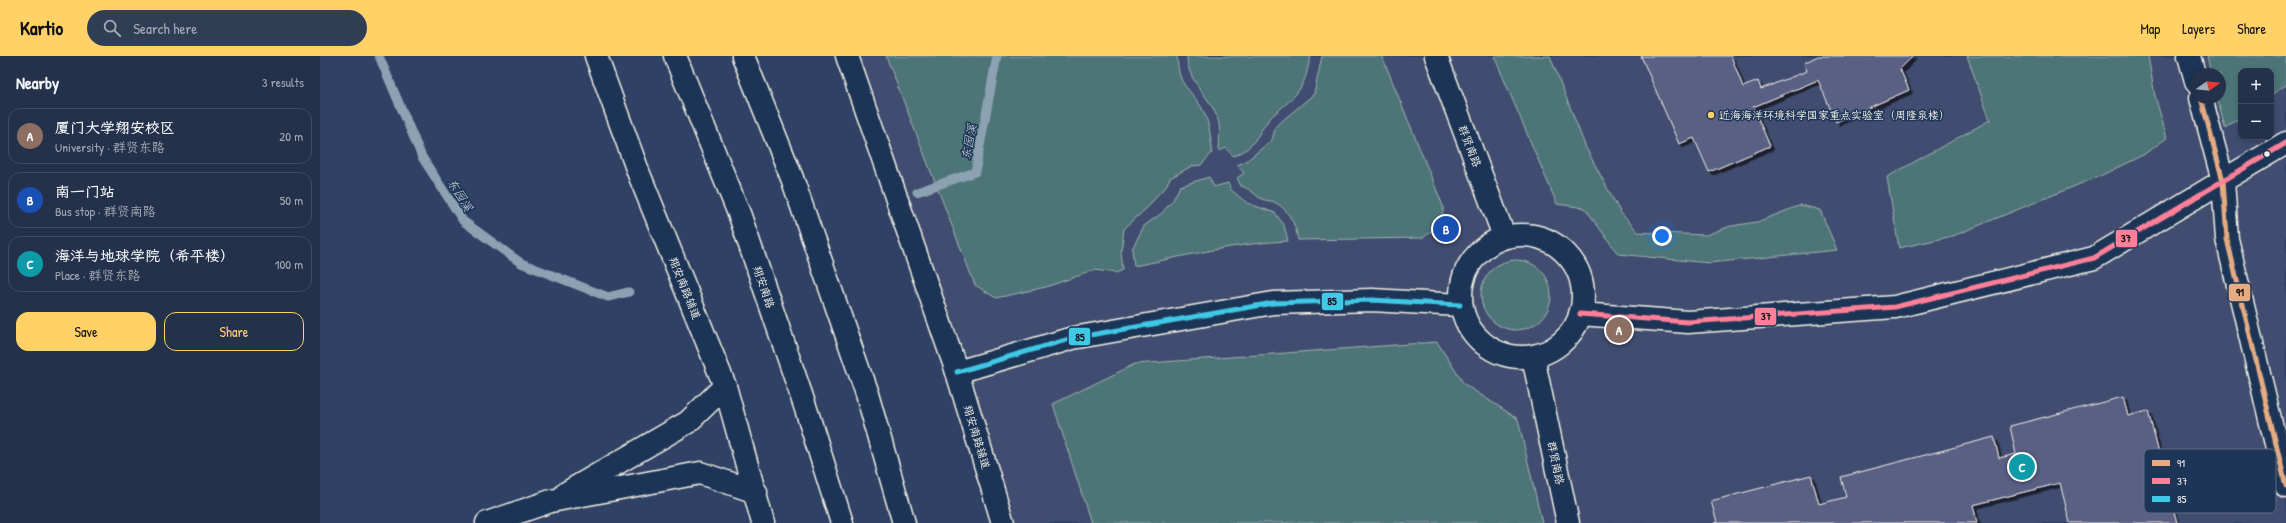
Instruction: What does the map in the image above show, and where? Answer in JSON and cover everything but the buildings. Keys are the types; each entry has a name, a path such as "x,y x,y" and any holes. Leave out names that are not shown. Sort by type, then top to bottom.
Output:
{"main road":[{"name":"翔安南路辅道","path":"596,56 639,174 724,386 756,492 763,523"},
{"name":"翔安南路","path":"675,56 740,216 806,409 842,523"},
{"path":"743,56 795,185 867,394 904,523"},
{"name":"翔安南路辅道","path":"847,56 957,372 1003,523"},
{"name":"群贤南路","path":"1436,56 1504,236"},
{"path":"2189,56 2192,68"},
{"path":"2203,104 2223,181 2227,239 2286,486"},
{"path":"1580,314 1688,322 1895,307 2094,258 2286,144"},
{"path":"1526,234 1550,240 1567,253 1578,272 1583,293 1580,314 1571,333 1555,348 1533,357 1507,356 1490,349 1474,335 1460,305 1461,284 1468,264 1483,247 1504,236 1526,234"},
{"path":"957,372 1073,338 1273,303 1372,300 1460,305"},
{"name":"群贤南路","path":"1533,357 1568,523"},
{"path":"551,501 688,422 724,386"},
{"path":"487,523 551,501 700,473 756,492"}],"shaded area":[{"path":"858,56 2286,56 2286,523 1017,523 874,97"}],"green space":[{"path":"886,56 1177,56 1181,79 1206,116 1212,153 1201,165 1192,166 1170,178 1165,188 1158,194 1150,205 1124,229 1121,252 1123,270 1116,273 1095,270 1046,287 996,298 975,285"},
{"path":"1187,56 1311,56 1304,80 1297,93 1271,117 1251,145 1233,156 1226,148 1219,151 1220,132 1215,111 1195,82 1188,66"},
{"path":"1322,56 1382,56 1443,206 1442,216 1438,225 1435,229 1422,238 1298,240 1293,223 1283,208 1274,202 1262,199 1247,188 1241,186 1237,178 1244,173 1237,165 1245,162 1272,140 1276,126 1314,94"},
{"path":"1494,56 1550,56 1586,148 1620,212 1638,232 1706,235 1731,226 1757,222 1801,205 1820,210 1837,250 1709,263 1618,254 1585,208 1557,204"},
{"path":"1967,56 2148,56 2155,96 2167,138 2143,155 2102,175 1953,236 1899,248 1887,177 1990,120"},
{"path":"2207,56 2286,56 2286,85 2274,93 2274,68 2238,68 2238,119 2225,128 2219,104 2226,104 2226,68 2210,68"},
{"path":"1209,177 1214,187 1228,183 1231,190 1247,203 1275,213 1284,225 1288,241 1230,247 1134,266 1132,249 1144,226 1162,213 1173,200 1180,186"},
{"path":"1516,260 1529,263 1541,270 1548,282 1551,295 1548,308 1541,320 1529,327 1516,330 1503,327 1491,320 1484,308 1481,295 1484,282 1491,270 1503,263"},
{"path":"1437,342 1464,384 1518,419 1542,523 1091,523 1053,404 1135,364"}],"waterway":[{"name":"东园溪","path":"379,56 422,157 463,221 521,263 608,297 629,292"},
{"name":"东园溪","path":"917,192 975,172 997,56"}],"transit line":[{"name":"91","path":"2203,104 2223,181 2227,239 2286,486"},
{"name":"37","path":"1580,314 1688,322 1895,307 2094,258 2286,143"},
{"name":"85","path":"957,372 1073,338 1273,303 1372,300 1460,305"}],"place":[{"name":"近海海洋环境科学国家重点实验室（周隆泉楼）","path":"1711,115"},
{"name":"南一门站","path":"1446,229"},
{"name":"厦门大学翔安校区","path":"1619,330"},
{"name":"海洋与地球学院（希平楼）","path":"2022,467"}]}
